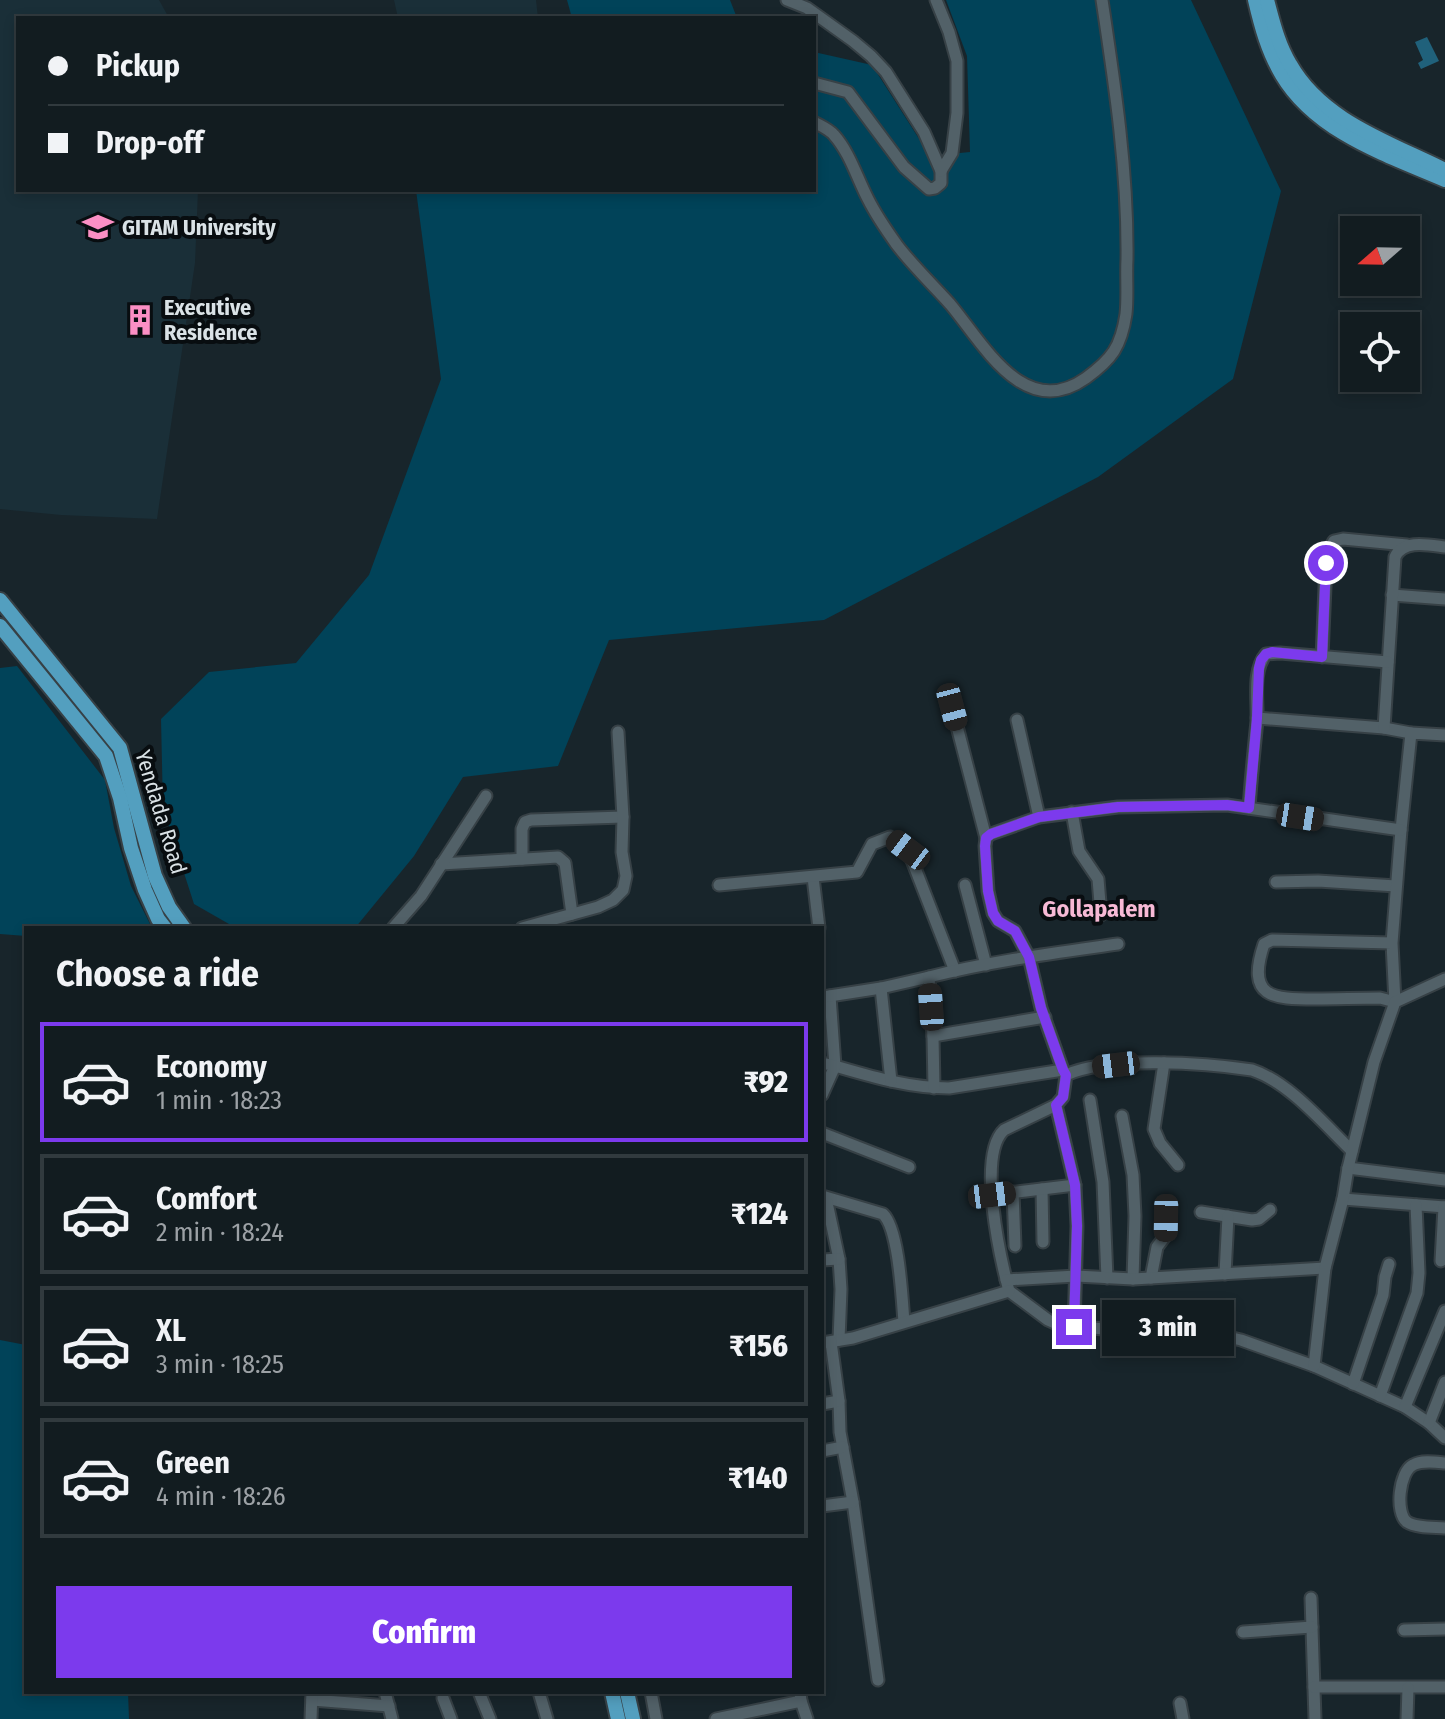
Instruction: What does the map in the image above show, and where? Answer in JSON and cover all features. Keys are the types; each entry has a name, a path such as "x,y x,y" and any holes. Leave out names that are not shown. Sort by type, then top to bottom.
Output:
{"main road":[{"path":"1255,0 1261,26 1280,71 1319,117 1365,144 1445,180"},
{"path":"1267,0 1290,64 1302,83 1325,107 1367,132 1445,170"},
{"name":"Yendada Road","path":"0,600 120,748 155,876 169,907 183,926"},
{"name":"Yendada Road","path":"0,626 106,756 145,890 163,926"},
{"path":"612,1694 618,1719"},
{"path":"629,1694 633,1719"}],"street":[{"path":"787,0 807,8 871,56 886,72 924,132 941,171 941,183 929,189 904,167 848,92 816,84"},
{"path":"936,0 957,61 957,113 952,153 941,171"},
{"path":"816,123 833,133 850,160 869,202 897,246 1006,372 1034,389 1047,391 1078,384 1113,356 1126,314 1125,173 1102,0"},
{"path":"1322,657 1326,563 1334,541 1343,539 1445,547"},
{"path":"1384,728 1395,557 1398,551 1412,545"},
{"path":"1392,595 1445,599"},
{"path":"1249,808 1259,668 1266,654 1388,662"},
{"path":"952,707 986,838 988,891 993,913 998,921 1015,931 1029,957 1064,1073 1063,1097 1056,1105 1004,1130 994,1145 992,1195 1007,1285 1048,1320 1059,1325 1165,1329 1241,1340 1314,1366 1405,1407 1445,1438"},
{"path":"1257,718 1445,735"},
{"path":"1017,720 1039,817"},
{"path":"529,926 598,907 613,900 623,890 626,876 622,852 618,732"},
{"path":"1314,1366 1325,1268 1374,1062 1395,1002 1392,943 1411,733"},
{"path":"395,926 421,896 486,796"},
{"path":"986,838 1039,817 1118,807 1227,805 1401,830"},
{"path":"1072,812 1079,851 1098,879 1101,915"},
{"path":"522,859 522,829 525,822 623,817"},
{"path":"719,885 857,872 872,844 890,837 908,850 955,971"},
{"path":"441,864 558,857 565,863 572,914"},
{"path":"813,877 819,926"},
{"path":"1276,882 1396,886"},
{"path":"965,885 986,965"},
{"path":"1392,943 1272,940 1264,944 1258,967 1260,982 1266,991 1283,999 1380,998 1395,1002 1445,979"},
{"path":"824,1091 835,1066 826,996 881,988 1029,957 1118,944"},
{"path":"929,977 934,1088"},
{"path":"881,988 891,1081"},
{"path":"933,1036 1045,1017"},
{"path":"824,1063 891,1081 934,1088 1116,1065 1164,1063 1241,1068 1260,1073 1305,1104 1352,1151"},
{"path":"1164,1063 1154,1129 1160,1143 1178,1165"},
{"path":"1090,1100 1104,1194 1107,1278"},
{"path":"1056,1105 1075,1185 1074,1327"},
{"path":"1122,1116 1133,1175 1133,1279"},
{"path":"824,1134 909,1167"},
{"path":"1348,1168 1445,1180"},
{"path":"992,1195 1075,1185"},
{"path":"1042,1189 1043,1242"},
{"path":"1013,1192 1015,1246"},
{"path":"878,1680 843,1447 831,1342 841,1289 839,1259 824,1197 883,1214 887,1218 898,1261 904,1322"},
{"path":"1343,1199 1444,1207 1441,1261"},
{"path":"1380,1396 1417,1293 1416,1205"},
{"path":"1201,1212 1252,1220 1259,1219 1270,1210"},
{"path":"1225,1274 1228,1216"},
{"path":"1151,1278 1157,1247 1166,1235 1166,1218"},
{"path":"824,1260 839,1259"},
{"path":"1353,1384 1383,1295 1389,1264"},
{"path":"831,1342 904,1322 1007,1285 1076,1276 1133,1279 1325,1268"},
{"path":"1405,1407 1445,1311"},
{"path":"1429,1423 1445,1382"},
{"path":"824,1404 839,1401"},
{"path":"824,1451 843,1447"},
{"path":"1445,1463 1412,1465 1402,1479 1400,1505 1405,1521 1413,1525 1445,1528"},
{"path":"824,1506 853,1502"},
{"path":"1311,1598 1315,1719"},
{"path":"1243,1632 1312,1627"},
{"path":"1404,1630 1445,1629"},
{"path":"1314,1687 1445,1687"},
{"path":"1407,1719 1408,1688"},
{"path":"386,1694 392,1719"},
{"path":"480,1694 490,1719"},
{"path":"540,1694 547,1719"},
{"path":"651,1694 656,1719"},
{"path":"311,1719 312,1696 389,1706"},
{"path":"716,1719 749,1716 801,1696 807,1719"},
{"path":"443,1698 451,1719"},
{"path":"1180,1703 1183,1719"}],"shaded area":[{"name":"GITAM University","path":"0,0 159,0 168,16 16,16 16,192 198,192 195,263 157,519 0,509"},
{"path":"394,0 536,0 538,16 398,16"},
{"path":"567,0 730,0 736,16 571,16"},
{"path":"946,0 1191,0 1281,191 1233,379 1098,477 824,620 609,640 558,766 463,777 414,856 357,926 232,926 194,904 163,808 161,719 209,672 296,663 369,575 441,379 416,192 816,192 816,52 872,65 930,156 970,152 967,56"},
{"path":"1427,37 1439,61 1421,69 1418,63 1423,60 1415,42"},
{"path":"17,666 105,780 114,828 131,886 151,926 24,926 24,936 0,934 0,668"},
{"path":"0,1340 24,1345 24,1694 128,1694 129,1719 0,1719"}],"place":[{"name":"GITAM University","path":"98,227"},
{"name":"Executive Residence","path":"140,320"}],"district":[{"name":"Gollapalem","path":"1099,909"}],"route":[{"path":"1074,1327 1075,1185 1056,1105 1063,1097 1066,1075 1041,1008 1029,957 1015,931 998,921 993,913 988,891 986,838 1039,817 1118,807 1227,805 1249,808 1261,660 1272,652 1322,657 1326,563"}]}
